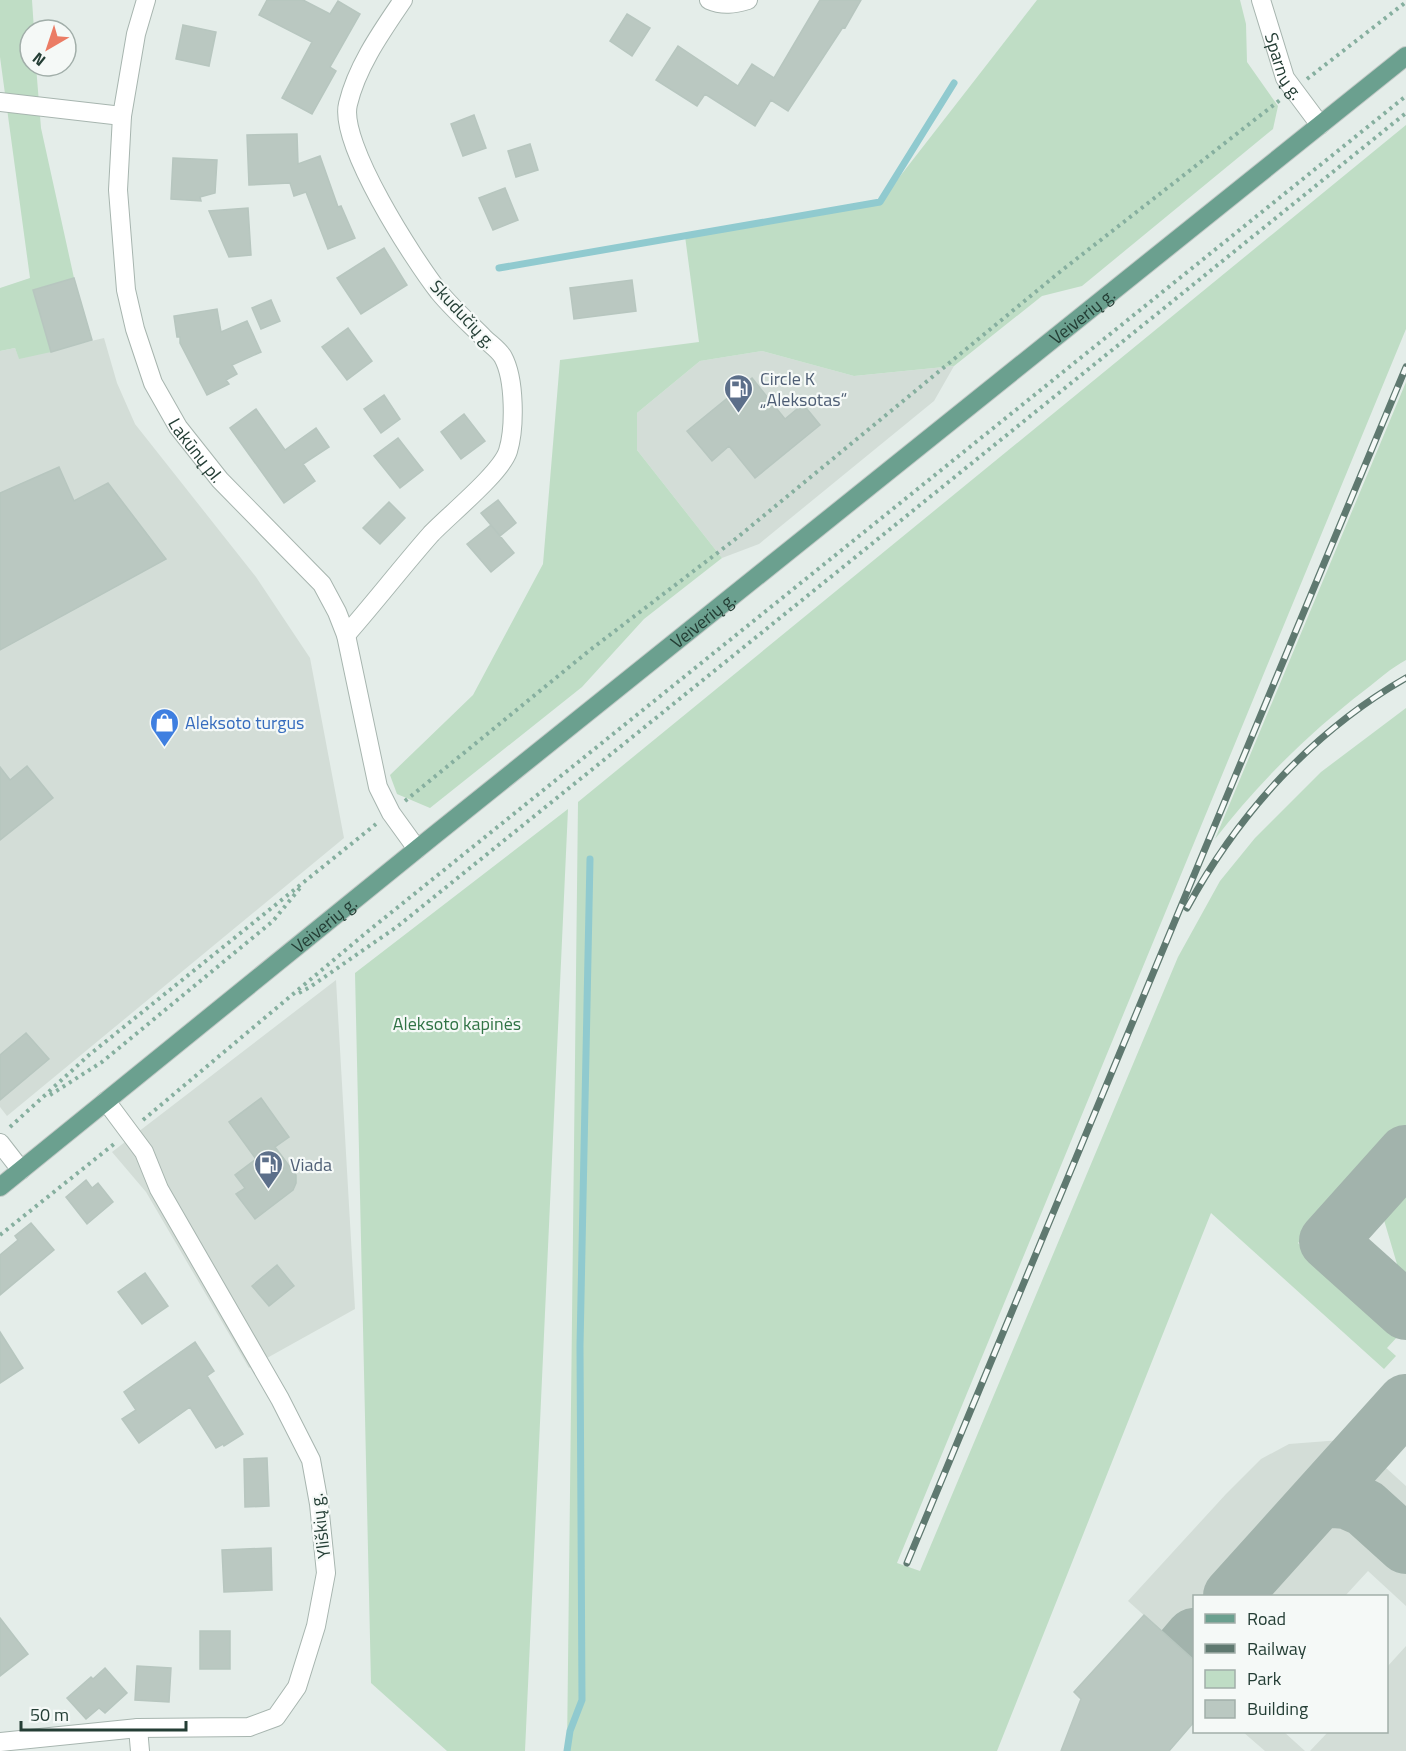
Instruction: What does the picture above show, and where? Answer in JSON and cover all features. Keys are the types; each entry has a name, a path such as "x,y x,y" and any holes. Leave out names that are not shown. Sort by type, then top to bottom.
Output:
{"main road":[{"name":"Veiverių g.","path":"0,1187 417,849 1406,56"}],"street":[{"name":"Lakūnų pl.","path":"146,0 136,34 122,117 118,190 126,290 135,329 153,382 178,427 220,480 322,584 346,635 378,787 391,813 417,849"},
{"name":"Skudučių g.","path":"346,635 431,534 495,471 507,453 511,432 512,400 508,371 502,357 440,293 404,243 351,137 347,105 372,48 404,0"},
{"path":"710,0 719,4 734,4 748,0"},
{"name":"Sparnų g.","path":"1261,0 1285,78 1320,125"},
{"path":"0,102 122,117"},
{"name":"Yliškių g.","path":"0,1742 138,1728 249,1727 276,1717 297,1687 316,1626 326,1573 319,1504 311,1460 275,1390 159,1189 144,1152 106,1101"},
{"path":"4,1137 21,1170"},
{"path":"138,1728 140,1751"}],"path":[{"path":"4,1137 89,1055 590,650 734,541 1061,271 1406,2"},
{"path":"0,1235 130,1131 367,932 1406,96"},
{"path":"293,996 310,987 398,926 1406,113"},
{"path":"41,1101 102,1062 273,921 306,881"}],"shaded area":[{"name":"Aleksoto turgus","path":"104,338 117,383 135,424 256,577 310,658 344,838 7,1116 0,1107 0,351 15,348 19,358"},
{"path":"762,351 854,376 954,366 934,401 759,544 722,558 637,450 637,413 700,361"},
{"path":"336,980 355,1309 249,1368 146,1192 112,1152"},
{"path":"1341,1440 1365,1449 1406,1486 1406,1606 1368,1571 1346,1595 1193,1595 1193,1659 1128,1601 1261,1459 1289,1444"},
{"path":"1406,1646 1406,1751 1310,1751 1327,1733 1388,1733 1388,1666"},
{"path":"1244,1733 1285,1733 1305,1751 1265,1751"}],"green space":[{"path":"0,0 32,0 33,18 18,18 18,78 37,78 41,128 74,278 33,290 51,352 19,359 15,348 0,351 0,288 30,278 0,57"},
{"path":"1037,0 1240,0 1246,24 1247,62 1278,106 1273,129 1082,286 1042,296 954,366 854,376 762,351 700,361 637,413 637,450 722,558 644,619 582,687 430,808 397,794 390,775 473,695 543,564 560,360 699,342 685,236 880,202"},
{"path":"1406,125 1406,329 897,1563 920,1571 1178,957 1220,881 1255,838 1321,772 1406,708 1406,1125 1298,1243 1399,1335 1387,1348 1396,1356 1384,1369 1211,1213 997,1751 567,1751 578,802"},
{"path":"1406,382 1406,660 1344,706 1304,741 1249,798 1215,839"},
{"name":"Aleksoto kapinės","path":"568,809 525,1751 447,1751 371,1683 355,973"},
{"path":"1406,1183 1406,1284 1402,1281 1381,1210"}],"building":[{"path":"267,0 303,0 330,14 338,1 360,14 330,67 336,71 312,114 282,98 312,42 259,15"},
{"path":"820,0 861,0 845,28 843,27 788,111 771,100 755,126 705,94 697,106 656,80 678,46 738,86 752,64 774,78"},
{"path":"627,14 650,28 632,56 610,41"},
{"path":"183,25 216,32 209,66 176,59"},
{"path":"474,115 486,148 463,156 451,124"},
{"path":"297,134 298,164 320,156 338,207 341,206 355,238 328,249 306,192 294,196 290,183 249,185 247,135"},
{"path":"530,144 538,170 516,177 508,151"},
{"path":"173,158 217,160 215,193 200,197 201,201 171,199"},
{"path":"505,188 518,220 493,230 479,198"},
{"path":"248,208 251,255 229,257 209,211"},
{"path":"384,248 407,285 361,314 337,278"},
{"path":"74,278 92,340 51,352 33,290"},
{"path":"632,280 636,311 574,319 570,288"},
{"path":"271,300 280,321 261,329 252,308"},
{"path":"217,309 221,332 247,321 261,352 232,365 237,374 226,380 229,384 207,395 180,343 180,337 177,337 174,316"},
{"path":"348,328 372,361 347,380 322,347"},
{"path":"752,378 785,419 803,404 820,425 755,478 729,446 712,461 687,431"},
{"path":"384,395 400,419 381,433 364,409"},
{"path":"256,409 285,450 316,428 329,447 303,464 315,481 284,503 230,428"},
{"path":"464,414 485,441 461,459 441,432"},
{"path":"398,438 423,470 400,488 374,456"},
{"path":"59,467 74,501 108,483 166,559 0,650 0,493"},
{"path":"498,500 516,523 500,536 481,513"},
{"path":"389,502 405,518 380,544 363,528"},
{"path":"491,525 514,553 491,572 467,544"},
{"path":"27,766 53,798 0,840 0,767 10,780"},
{"path":"26,1033 49,1059 0,1100 0,1055"},
{"path":"261,1098 289,1137 275,1147 296,1175 296,1183 293,1190 255,1219 236,1194 245,1188 235,1175 256,1159 229,1122"},
{"path":"86,1180 92,1188 98,1183 113,1202 87,1224 66,1197"},
{"path":"31,1223 54,1250 0,1295 0,1255 18,1240 15,1236"},
{"path":"277,1265 294,1286 269,1306 252,1286"},
{"path":"145,1273 168,1306 142,1324 118,1292"},
{"path":"0,1332 23,1368 0,1383"},
{"path":"195,1342 214,1371 207,1376 243,1434 224,1446 223,1444 216,1448 190,1407 139,1443 122,1419 136,1410 124,1392"},
{"path":"267,1458 269,1506 245,1507 244,1459"},
{"path":"271,1548 272,1590 224,1592 222,1550"},
{"path":"1144,1615 1193,1659 1193,1723 1169,1751 1061,1751 1081,1699 1074,1692"},
{"path":"0,1618 28,1654 0,1676"},
{"path":"200,1631 230,1631 230,1669 200,1669"},
{"path":"137,1666 171,1668 169,1702 135,1700"},
{"path":"105,1668 127,1693 105,1713 99,1708 86,1719 67,1698"}],"waterway":[{"path":"499,268 880,202 954,83"},
{"path":"567,1751 570,1731 582,1700 580,1346 590,859"}],"taxiway":[{"path":"1406,1154 1328,1241 1406,1311"},
{"path":"1233,1595 1406,1403"},
{"path":"1321,1498 1347,1500 1365,1508 1406,1545"},
{"path":"1183,1650 1193,1638"}],"railway":[{"path":"907,1563 1406,367"},
{"path":"1187,908 1207,873 1230,840 1281,778 1309,749 1340,723 1372,699 1406,678"}],"place":[{"name":"Circle K „Aleksotas“","path":"739,414"},
{"name":"Aleksoto turgus","path":"164,748"},
{"name":"Viada","path":"269,1190"}]}
